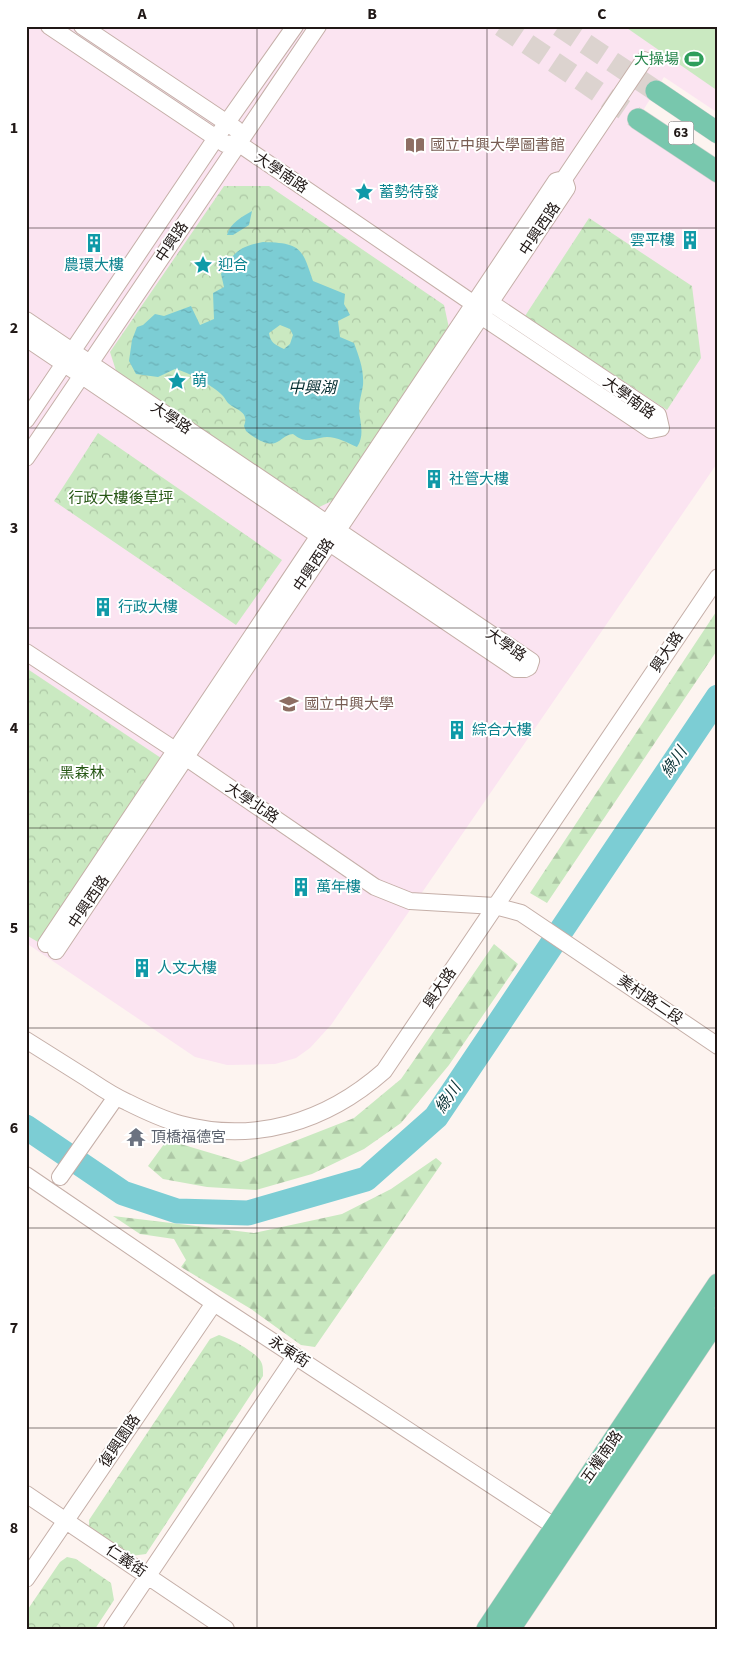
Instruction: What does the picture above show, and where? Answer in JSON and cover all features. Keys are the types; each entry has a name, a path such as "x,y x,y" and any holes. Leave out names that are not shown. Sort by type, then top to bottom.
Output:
{"main road":[{"path":"650,100 718,122"},
{"path":"650,100 718,172"},
{"name":"63","path":"650,100 718,133"},
{"name":"63","path":"650,100 718,158"},
{"name":"五權南路","path":"487,1629 554,1526 718,1284"},
{"name":"五權南路","path":"510,1629 718,1318"}],"street":[{"name":"大學南路","path":"49,26 225,144 244,147 651,430 661,428 658,415 491,303"},
{"name":"大學南路","path":"82,26 236,129 244,147"},
{"name":"中興路","path":"26,420 216,138 295,26"},
{"name":"中興路","path":"26,458 86,369 244,147 318,26"},
{"name":"中興西路","path":"51,947 328,533 556,181 564,179 644,60"},
{"name":"中興西路","path":"474,306 491,303 567,188 564,179"},
{"name":"大學路","path":"26,320 69,358"},
{"name":"大學路","path":"26,338 69,358 86,369 328,533 531,661 529,667 516,670 328,533"},
{"name":"興大路","path":"26,1040 116,1097 178,1123 219,1131 261,1130 281,1126 320,1114 354,1096 384,1071 718,577"},
{"name":"大學北路","path":"26,652 375,887 410,901 495,906"},
{"name":"美村路二段","path":"495,906 521,912 718,1046"},
{"path":"60,1177 116,1097"},
{"name":"永東街","path":"26,1175 295,1357 554,1526"},
{"name":"復興園路","path":"26,1579 214,1303"},
{"path":"112,1629 295,1357"},
{"name":"仁義街","path":"26,1494 226,1629"}],"shaded area":[{"name":"國立中興大學","path":"26,26 718,26 718,113 664,77 637,120 718,175 718,462 331,1025 310,1048 296,1058 275,1064 227,1065 195,1057 26,943"}],"green space":[{"name":"大操場","path":"624,26 718,26 718,91"},
{"path":"224,186 269,186 444,305 449,328 334,500 311,511 120,383 110,352"},
{"path":"589,218 692,286 701,358 667,410 525,316"},
{"name":"行政大樓後草坪","path":"98,433 282,560 236,625 54,501"},
{"path":"718,609 718,649 547,903 530,893"},
{"name":"黑森林","path":"26,668 161,758 38,942 26,935"},
{"path":"494,944 518,964 449,1065 401,1123 364,1149 312,1174 256,1190 207,1187 163,1179 148,1166 167,1140 241,1162 354,1118 401,1079"},
{"path":"436,1158 442,1163 315,1347 301,1345 251,1309 181,1267 186,1260 174,1239 140,1234 113,1216 254,1233 342,1214 391,1189"},
{"path":"219,1335 255,1355 262,1364 263,1376 146,1554 131,1556 89,1528 89,1520 210,1339"},
{"path":"67,1557 76,1559 111,1583 114,1600 95,1629 26,1629 26,1612 60,1562"}],"water":[{"path":"252,211 249,225 233,235 227,235 240,218"},
{"name":"中興湖","path":"263,242 293,246 302,254 306,261 313,281 345,294 344,304 350,315 338,321 340,337 354,343 363,374 363,385 359,403 361,438 357,447 335,438 327,437 306,440 293,434 275,443 264,442 246,431 243,414 228,403 219,392 207,384 175,369 158,377 136,374 129,361 132,340 137,327 143,325 155,314 164,316 191,306 200,325 214,319 213,293 224,287 221,274 233,256 238,252 248,246","holes":["280,325 290,329 293,335 290,344 284,349 270,339 269,333"]}],"waterway":[{"name":"綠川","path":"26,1127 123,1193 177,1211 248,1213 366,1179 436,1117 718,697"}],"tunnel":[{"path":"501,26 638,119"},
{"path":"559,26 656,91"}],"place":[{"name":"大操場","path":"694,59"},
{"name":"國立中興大學圖書館","path":"415,145"},
{"name":"蓄勢待發","path":"364,192"},
{"name":"雲平樓","path":"690,240"},
{"name":"農環大樓","path":"94,243"},
{"name":"迎合","path":"203,265"},
{"name":"萌","path":"177,381"},
{"name":"社管大樓","path":"434,479"},
{"name":"行政大樓","path":"103,607"},
{"name":"國立中興大學","path":"289,704"},
{"name":"綜合大樓","path":"457,730"},
{"name":"萬年樓","path":"301,887"},
{"name":"人文大樓","path":"142,968"},
{"name":"頂橋福德宮","path":"136,1137"}]}
